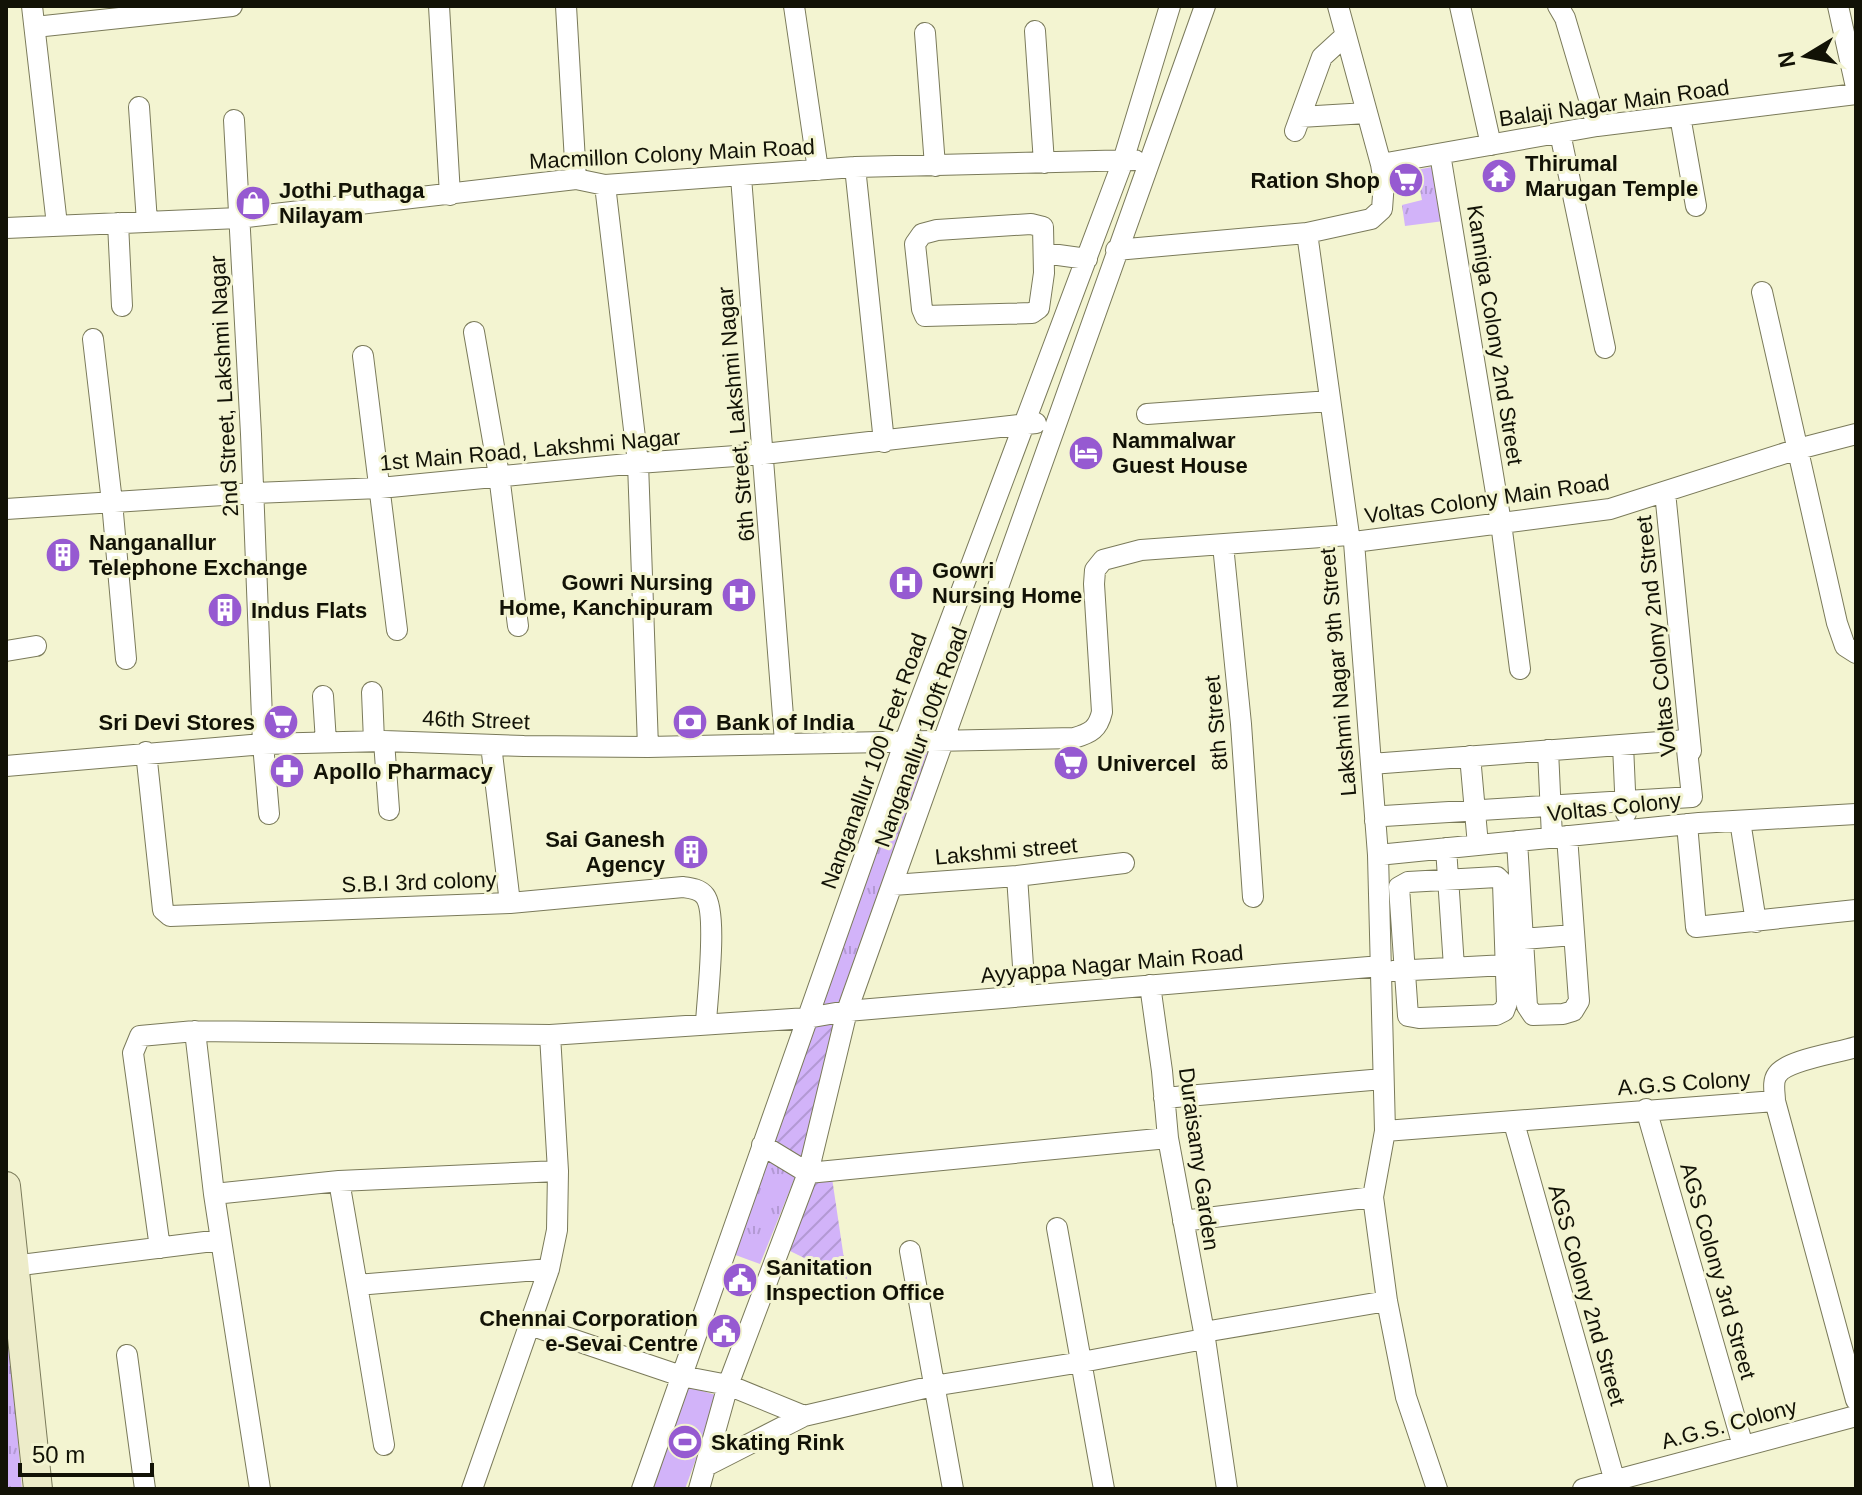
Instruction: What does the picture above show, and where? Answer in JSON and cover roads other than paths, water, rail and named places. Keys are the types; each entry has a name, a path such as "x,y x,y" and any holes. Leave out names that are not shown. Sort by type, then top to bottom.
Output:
{"street":[{"path":"57,225 34,16 232,6"},
{"path":"439,6 450,195"},
{"path":"566,6 576,179"},
{"path":"794,6 818,170"},
{"name":"Nanganallur 100 Feet Road","path":"642,1489 905,741 1123,161 1170,6"},
{"name":"Nanganallur 100ft Road","path":"699,1489 728,1385 808,1173 847,1011 1205,6"},
{"path":"1116,250 1307,233 1371,219 1382,209 1384,182 1381,164 1338,6"},
{"path":"1460,6 1491,145"},
{"path":"1558,6 1565,18 1597,126"},
{"path":"1838,6 1856,87"},
{"path":"1035,31 1044,163"},
{"path":"925,33 935,166"},
{"path":"1346,35 1322,57 1298,124 1367,113"},
{"name":"Balaji Nagar Main Road","path":"1381,164 1597,126 1856,94"},
{"path":"139,107 147,222"},
{"path":"1680,116 1696,206"},
{"name":"2nd Street, Lakshmi Nagar","path":"234,120 254,493 263,744 269,814"},
{"path":"1560,133 1605,348"},
{"name":"Kanniga Colony 2nd Street","path":"1440,154 1501,523"},
{"name":"Macmillon Colony Main Road","path":"6,228 239,218 576,179 605,185 855,167 1151,158"},
{"path":"855,167 884,442"},
{"name":"6th Street, Lakshmi Nagar","path":"741,177 785,742"},
{"path":"605,185 638,463 648,747"},
{"path":"118,223 122,306"},
{"path":"1031,224 1043,227 1044,263 1039,308 1032,313 925,316 915,244 922,234 937,230 1031,224"},
{"name":"Lakshmi Nagar 9th Street","path":"1307,233 1352,538 1378,855 1385,1131 1373,1197 1387,1301 1406,1397 1437,1489"},
{"path":"1044,263 1084,268"},
{"path":"1762,292 1837,623 1845,646 1856,653"},
{"path":"474,332 499,475 518,626"},
{"path":"93,339 126,659"},
{"path":"363,356 397,630"},
{"path":"1147,414 1330,401"},
{"name":"1st Main Road, Lakshmi Nagar","path":"6,509 380,488 499,475 764,454 1056,422"},
{"name":"Voltas Colony Main Road","path":"1223,545 1352,538 1610,509 1798,449 1856,434"},
{"name":"Voltas Colony 2nd Street","path":"1665,492 1693,823 1696,927 1756,922"},
{"path":"1501,523 1520,669"},
{"name":"46th Street","path":"6,766 146,752 326,742 648,747 1074,738 1089,733 1099,725 1102,712 1097,661 1095,570 1103,560 1118,554 1223,545"},
{"name":"8th Street","path":"1223,545 1241,724 1253,897"},
{"path":"6,651 36,646"},
{"path":"372,692 389,810"},
{"path":"323,696 326,742"},
{"path":"1371,764 1686,740 1692,797 1384,816 1375,821"},
{"path":"491,745 510,903"},
{"path":"1623,745 1627,830"},
{"path":"1517,841 1527,1006 1533,1015 1563,1014 1573,1011 1579,1001 1574,935 1560,837 1551,806 1548,750"},
{"name":"S.B.I 3rd colony","path":"146,752 163,910 170,916 510,903 683,887 697,889 705,896 712,918 706,1023"},
{"path":"1470,756 1478,845"},
{"name":"Voltas Colony","path":"1378,855 1693,823 1856,814"},
{"path":"1740,821 1756,922 1856,910"},
{"path":"1446,848 1454,967"},
{"name":"Lakshmi street","path":"893,885 1017,876 1124,863"},
{"path":"1017,876 1025,996"},
{"path":"1497,877 1503,883 1507,1003 1504,1011 1496,1015 1408,1016 1399,887 1408,882 1449,880 1497,877"},
{"path":"1522,939 1574,935"},
{"name":"Ayyappa Nagar Main Road","path":"160,1248 133,1053 140,1036 195,1031 550,1035 807,1018 847,1011 1381,968 1404,970 1506,965"},
{"name":"Duraisamy Garden","path":"1150,985 1168,1138 1204,1336 1227,1489"},
{"path":"195,1031 214,1194 260,1489"},
{"path":"472,1489 549,1269 557,1230 558,1171 550,1035"},
{"path":"1775,1101 1774,1078 1779,1072 1793,1064 1856,1047"},
{"path":"1164,1098 1383,1079"},
{"name":"A.G.S Colony","path":"1385,1131 1775,1101 1856,1400"},
{"name":"AGS Colony 3rd Street","path":"1646,1109 1743,1446"},
{"name":"AGS Colony 2nd Street","path":"1514,1123 1616,1484"},
{"path":"762,1145 808,1173 1168,1138"},
{"path":"214,1194 339,1181 558,1171"},
{"path":"339,1181 384,1445"},
{"path":"6,1186 13,1266 13,1326 31,1401 38,1489"},
{"path":"1183,1221 1373,1197"},
{"path":"1057,1228 1104,1489"},
{"path":"13,1266 221,1240"},
{"path":"910,1251 953,1489"},
{"path":"357,1285 549,1269"},
{"path":"706,1466 804,1416 933,1386 1082,1362 1387,1301"},
{"path":"530,1325 681,1376 728,1385 804,1416"},
{"path":"127,1355 145,1489"},
{"name":"A.G.S. Colony","path":"1583,1489 1616,1484 1856,1416"}],"place":[{"name":"Thirumal Marugan Temple","path":"1499,176"},
{"name":"Ration Shop","path":"1406,180"},
{"name":"Jothi Puthaga Nilayam","path":"253,203"},
{"name":"Nammalwar Guest House","path":"1086,453"},
{"name":"Nanganallur Telephone Exchange","path":"63,555"},
{"name":"Gowri Nursing Home","path":"906,583"},
{"name":"Gowri Nursing Home, Kanchipuram","path":"739,595"},
{"name":"Indus Flats","path":"225,610"},
{"name":"Sri Devi Stores","path":"281,722"},
{"name":"Bank of India","path":"690,722"},
{"name":"Univercel","path":"1071,763"},
{"name":"Apollo Pharmacy","path":"287,771"},
{"name":"Sai Ganesh Agency","path":"691,852"},
{"name":"Sanitation Inspection Office","path":"740,1280"},
{"name":"Chennai Corporation e-Sevai Centre","path":"724,1331"},
{"name":"Skating Rink","path":"685,1442"}]}
